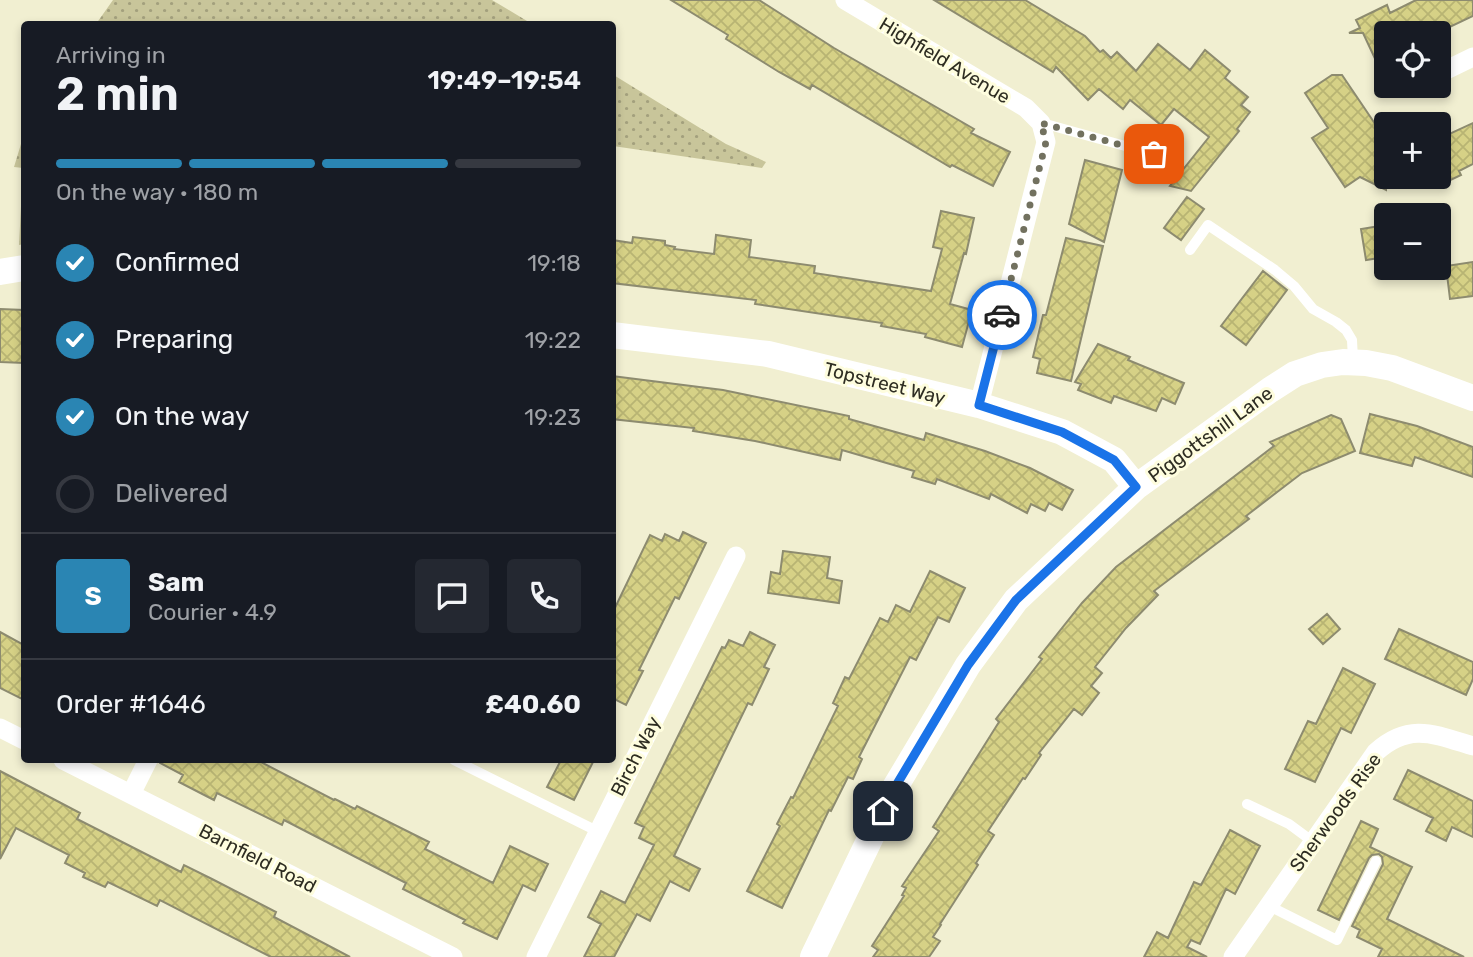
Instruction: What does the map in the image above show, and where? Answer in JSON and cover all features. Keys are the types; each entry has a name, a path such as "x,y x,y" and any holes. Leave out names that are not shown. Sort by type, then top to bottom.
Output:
{"street":[{"name":"Highfield Avenue","path":"845,0 1026,108 1041,123"},
{"path":"1451,68 1473,57"},
{"path":"979,405 1046,142 1041,123"},
{"path":"0,272 21,268"},
{"name":"Topstreet Way","path":"616,335 768,354 979,405 1062,432 1114,460 1136,487"},
{"name":"Piggottshill Lane","path":"813,957 894,789 968,665 1016,600 1136,487 1270,390 1295,374 1322,365 1354,362 1392,368 1473,398"},
{"name":"Birch Way","path":"536,957 736,556"},
{"path":"0,728 21,738"},
{"name":"Sherwoods Rise","path":"1233,957 1312,841 1376,752 1389,740 1418,732 1473,746"},
{"name":"Barnfield Road","path":"69,763 453,957"},
{"path":"131,794 146,763"}],"lane":[{"path":"1041,123 1154,154 1166,145"},
{"path":"1190,250 1208,225 1275,270 1294,286 1313,309 1346,330 1352,340 1354,362"},
{"path":"460,763 597,831"},
{"path":"1247,804 1289,824 1312,841"},
{"path":"1269,906 1337,940 1376,861"}],"shaded area":[{"path":"113,0 492,0 527,21 98,21"},
{"path":"616,76 726,144 766,162 762,168 616,146"},
{"path":"21,144 21,168 14,167"},
{"path":"21,206 21,245 19,245"}],"building":[{"path":"671,0 759,0 834,48 974,129 971,133 1010,152 993,186 952,165 950,167 812,85 810,89 779,72 726,39 728,35"},
{"path":"934,0 1025,0 1085,36 1100,52 1103,50 1111,58 1117,52 1136,71 1158,44 1190,70 1205,50 1230,71 1225,78 1248,97 1241,105 1250,112 1237,129 1239,131 1191,191 1170,186 1209,137 1174,109 1161,125 1130,100 1123,109 1099,89 1088,100 1056,67 1053,72"},
{"path":"1416,0 1473,0 1473,16 1451,26 1451,21 1374,21 1374,56 1363,33 1349,33 1360,28 1356,20 1387,5 1390,13"},
{"path":"1332,75 1342,75 1374,122 1374,184 1360,177 1345,187 1312,138 1328,128 1305,93"},
{"path":"1473,123 1473,164 1459,171 1461,175 1451,180 1451,133"},
{"path":"1085,160 1122,170 1104,242 1069,224"},
{"path":"1187,197 1204,209 1181,240 1164,228"},
{"path":"941,211 974,218 950,304 972,310 962,347 925,337 926,334 881,326 882,323 755,304 756,300 616,283 616,241 632,243 633,237 665,241 665,245 675,247 674,249 714,254 716,235 751,240 749,257 815,266 814,273 931,291 942,249 933,247"},
{"path":"1374,227 1374,259 1366,260 1361,229"},
{"path":"1066,238 1103,246 1071,381 1037,373 1040,359 1033,357"},
{"path":"1473,262 1473,296 1450,299 1448,280 1451,280 1451,265"},
{"path":"1263,271 1287,290 1246,345 1221,326"},
{"path":"0,309 21,310 21,363 0,362"},
{"path":"1098,344 1130,357 1128,360 1184,383 1175,404 1162,398 1156,411 1114,396 1111,403 1078,390 1081,384 1075,382"},
{"path":"616,377 723,390 849,416 849,419 924,440 926,433 1030,468 1073,490 1062,510 1049,503 1045,511 1031,504 1027,513 991,494 989,499 937,479 935,484 912,477 914,471 842,450 840,460 755,441 693,431 694,428 616,419"},
{"path":"1370,414 1417,426 1473,447 1473,477 1415,457 1412,466 1360,453"},
{"path":"1331,415 1341,419 1355,451 1302,473 1246,516 1249,519 1154,591 1158,595 1126,628 1095,667 1102,673 1091,686 1099,693 1082,715 1074,709 1039,753 1041,755 988,831 994,835 933,937 940,941 929,957 873,957 878,950 872,946 904,896 902,895 906,888 902,886 939,831 933,827 999,722 996,719 1042,659 1039,657 1082,603 1116,567 1274,446 1270,442"},
{"path":"683,532 706,543 679,599 675,597 639,670 643,671 626,705 616,700 616,606 650,535 662,541 665,534 679,541"},
{"path":"783,551 830,557 827,578 842,581 839,603 768,593 771,572 780,574"},
{"path":"930,571 965,588 949,622 938,617 916,660 910,657 859,757 862,759 853,779 848,777 831,811 829,810 782,908 747,891 780,826 777,824 791,797 793,798 838,706 833,703 845,677 849,679 880,618 888,622 896,605 910,612"},
{"path":"1327,614 1340,629 1323,644 1309,629"},
{"path":"1399,629 1473,662 1473,679 1466,695 1385,659"},
{"path":"0,632 21,643 21,698 0,688"},
{"path":"750,632 775,645 764,667 769,669 752,705 748,703 674,856 700,869 689,891 670,881 650,921 637,914 614,957 584,957 601,924 588,917 601,891 625,903 654,845 639,838 644,827 635,823 722,647 725,648 729,640 743,646"},
{"path":"1343,668 1375,684 1351,733 1341,728 1315,782 1285,769 1308,721 1316,724"},
{"path":"160,763 263,763 334,800 355,809 357,806 429,842 425,849 493,883 510,846 548,864 535,891 523,885 497,939 403,889 406,883 284,820 282,825 217,793 214,800 179,782 183,775"},
{"path":"559,763 592,763 574,800 547,787"},
{"path":"1408,770 1473,801 1473,837 1452,827 1446,841 1426,831 1433,818 1394,799"},
{"path":"0,771 80,813 77,819 181,872 184,865 212,879 276,912 274,917 350,957 271,957 160,900 157,906 108,882 105,887 83,877 85,873 65,863 69,855 16,828 0,859"},
{"path":"1361,821 1378,829 1370,847 1412,867 1387,919 1464,957 1378,957 1382,949 1357,937 1360,930 1352,926 1383,864 1379,854 1369,858 1339,920 1318,910"},
{"path":"1230,830 1260,846 1235,894 1226,889 1200,944 1191,940 1187,947 1207,957 1144,957 1157,932 1168,938 1194,882 1201,885"}],"way so far":[{"path":"1002,315 1046,142 1041,123 1154,154"}],"route":[{"path":"883,811 968,665 1016,600 1136,487 1114,460 1062,432 979,405 1002,315"}]}
